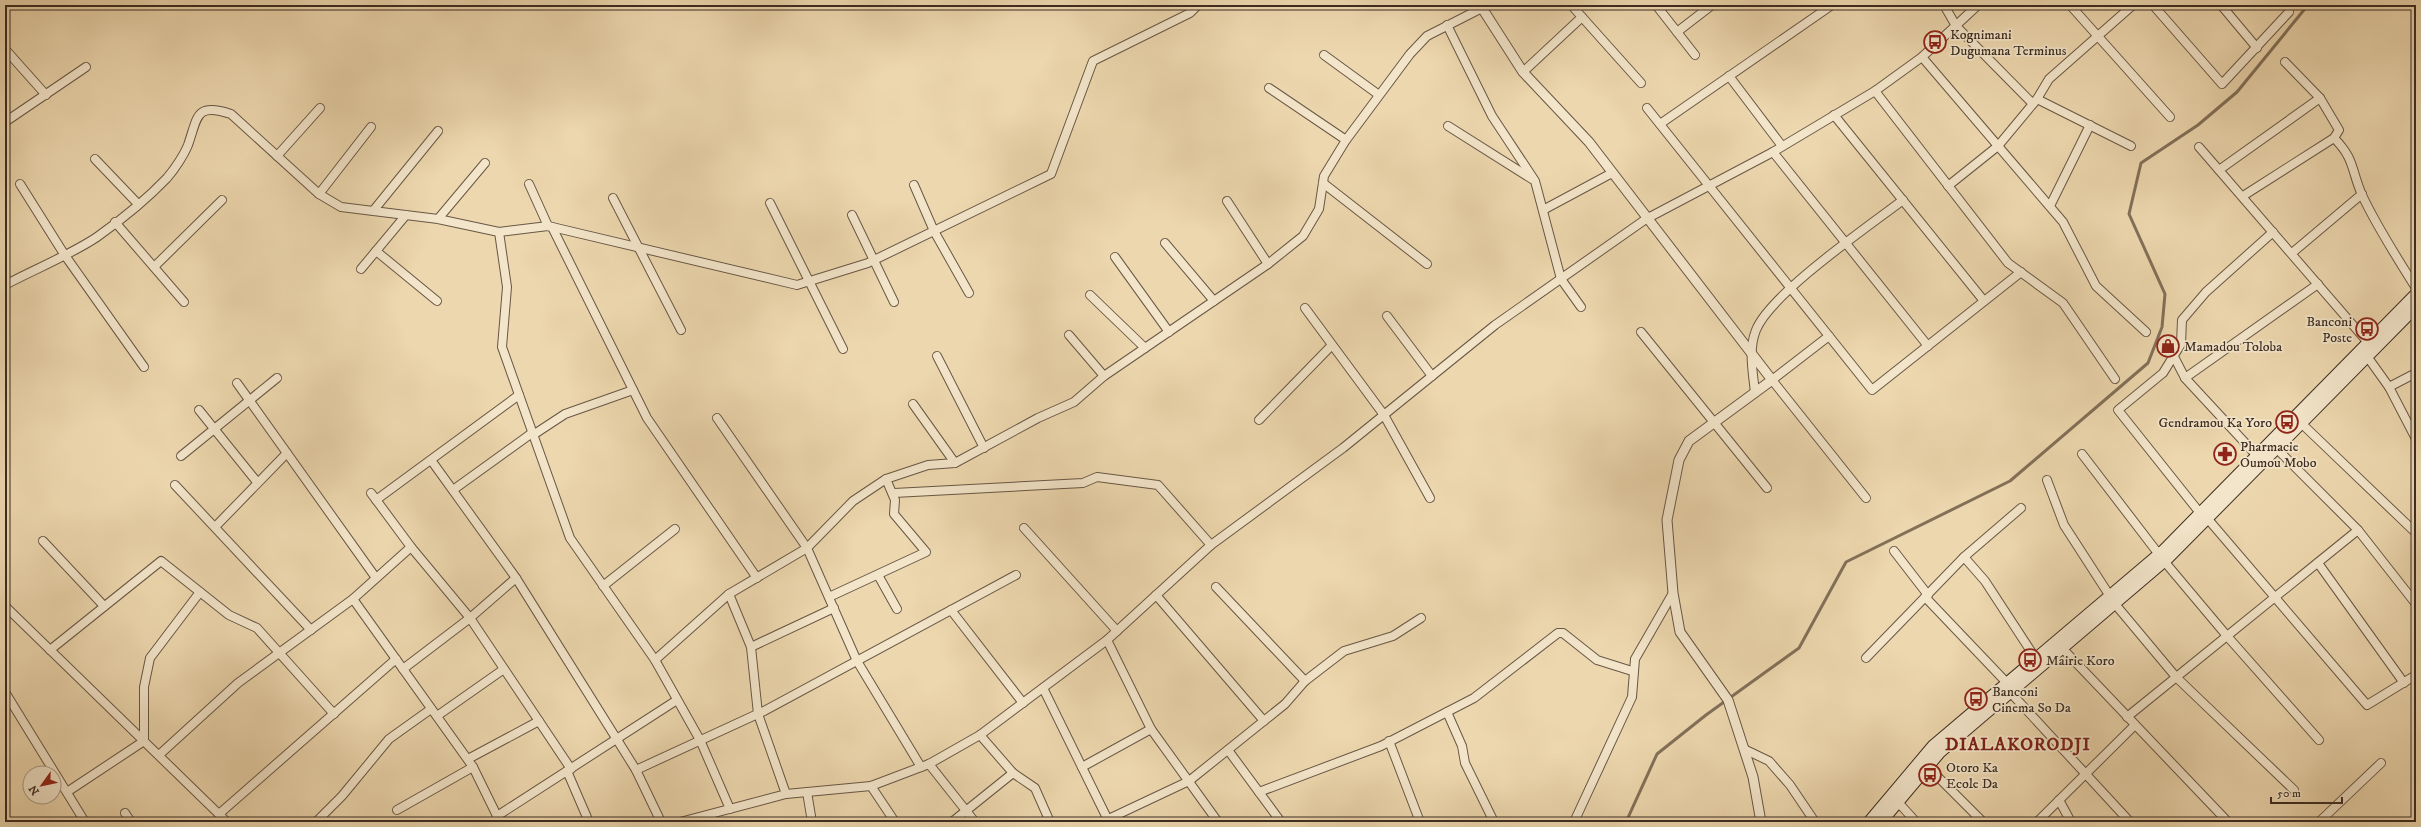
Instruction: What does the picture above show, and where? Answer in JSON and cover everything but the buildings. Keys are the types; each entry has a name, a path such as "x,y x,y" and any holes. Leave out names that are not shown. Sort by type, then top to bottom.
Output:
{"main road":[{"path":"2259,458 2275,447 2300,422 2416,294"},
{"path":"1869,822 1934,746 2062,648 2113,600 2162,558 2367,348 2416,306"},
{"path":"1881,822 1927,766 2036,659 2113,600"}],"street":[{"path":"5,285 96,238 138,204 167,177 188,146 196,119 202,111 215,109 231,114 319,194 341,207 438,219 499,232 550,227 797,285 874,261 1051,174 1093,61 1190,13 1198,5"},
{"path":"1656,5 1695,54"},
{"path":"1677,32 1712,5"},
{"path":"1660,124 1832,5"},
{"path":"1944,5 1956,26 2035,101 2090,125 2132,146"},
{"path":"680,822 691,821 786,794 871,786 925,765 980,735 1107,640 1211,545 1343,448 1495,325 1646,219 1773,152 1875,91 1922,57 1978,5"},
{"path":"2070,5 2170,117"},
{"path":"1948,186 1998,146 2035,101 2049,79 2133,5"},
{"path":"2153,5 2222,84 2289,12"},
{"path":"2221,5 2257,48"},
{"path":"654,660 729,594 807,548 853,501 886,479 928,465 955,463 1038,418 1074,402 1104,376 1268,264 1302,236 1319,210 1324,176 1346,140 1410,54 1427,36 1485,7 1523,72 1589,142 1646,219 1866,498"},
{"path":"1573,7 1641,83"},
{"path":"1523,72 1582,17"},
{"path":"1447,25 1492,116 1535,181 1561,279 1581,307"},
{"path":"5,48 46,95"},
{"path":"1324,55 1378,95"},
{"path":"1922,57 2063,222 2096,286 2146,332"},
{"path":"2243,196 2334,138 2338,128 2320,98 2285,62"},
{"path":"5,122 86,67"},
{"path":"1729,76 1782,146"},
{"path":"1269,88 1346,140"},
{"path":"1875,91 2008,263 2062,303 2115,379"},
{"path":"2219,170 2320,98"},
{"path":"277,156 320,108"},
{"path":"1647,108 1872,390 2020,272"},
{"path":"1834,115 1984,301"},
{"path":"2050,206 2090,125"},
{"path":"319,194 372,126"},
{"path":"1448,126 1535,181"},
{"path":"373,211 438,131"},
{"path":"2334,138 2352,160 2362,194 2393,251 2416,288"},
{"path":"2199,147 2318,284 2367,348 2416,439"},
{"path":"1773,152 1928,346"},
{"path":"95,159 138,204"},
{"path":"438,219 485,163"},
{"path":"1543,210 1612,173"},
{"path":"20,184 64,254 144,367"},
{"path":"529,184 647,418 757,578"},
{"path":"1322,184 1427,264"},
{"path":"914,185 934,231 969,293"},
{"path":"2292,253 2362,194"},
{"path":"613,198 681,330"},
{"path":"154,267 222,200"},
{"path":"1755,393 1752,354 1755,331 1761,318 1791,288 1903,200"},
{"path":"1227,201 1268,264"},
{"path":"770,203 843,349"},
{"path":"361,269 406,214"},
{"path":"852,215 894,302"},
{"path":"115,222 184,302"},
{"path":"499,232 506,287 502,347 570,538 654,660 700,740 730,809"},
{"path":"2273,232 2206,292 2182,320 2181,344 2163,373 2118,410 2204,516 2276,597 2367,705 2416,675"},
{"path":"1166,243 1214,301"},
{"path":"376,251 437,301"},
{"path":"1115,257 1169,332"},
{"path":"2185,378 2318,284"},
{"path":"1090,295 1145,348"},
{"path":"1305,308 1384,415 1430,498"},
{"path":"1387,316 1432,376"},
{"path":"1641,332 1767,488"},
{"path":"1069,335 1104,376"},
{"path":"1761,822 1753,777 1728,700 1680,632 1673,593 1667,520 1670,496 1679,460 1688,441 1755,393 1829,336"},
{"path":"1259,420 1332,345"},
{"path":"2169,347 2185,378 2259,458"},
{"path":"937,356 984,448"},
{"path":"2389,387 2416,373"},
{"path":"181,456 277,378"},
{"path":"237,383 376,578"},
{"path":"453,490 533,434 565,414 633,390"},
{"path":"519,395 431,460 374,497 411,547 470,618 539,721 569,770 589,822"},
{"path":"913,404 955,463"},
{"path":"199,410 258,482"},
{"path":"716,418 807,548 857,660 925,765 975,822"},
{"path":"2300,422 2416,533"},
{"path":"2275,447 2358,530 2416,604"},
{"path":"214,527 287,453"},
{"path":"2082,454 2162,558 2227,636 2319,740"},
{"path":"431,460 516,578 636,770 661,822"},
{"path":"894,493 1083,482 1096,478 1158,485 1211,545"},
{"path":"829,597 926,552 894,514 896,500 894,493 886,479"},
{"path":"2047,480 2064,525 2113,600 2176,677 2294,790"},
{"path":"175,485 311,630"},
{"path":"1866,658 1964,557 2021,508"},
{"path":"1024,528 1117,631"},
{"path":"603,586 675,529"},
{"path":"2127,717 2358,530"},
{"path":"43,541 104,606"},
{"path":"159,755 238,683 353,599 411,547"},
{"path":"1894,551 1927,596 2008,688 2130,822"},
{"path":"1964,557 1985,581 2036,659"},
{"path":"50,650 161,561 229,615 256,628 334,714"},
{"path":"2318,563 2404,682"},
{"path":"878,575 897,609"},
{"path":"636,770 758,714 1016,575"},
{"path":"403,669 470,618 516,578"},
{"path":"1216,587 1305,681"},
{"path":"144,741 144,687 150,658 200,592"},
{"path":"1574,822 1632,697 1632,671 1635,659 1673,593"},
{"path":"729,594 751,647 758,714 786,794"},
{"path":"1156,595 1264,721"},
{"path":"353,599 468,759 499,819 569,770 677,700"},
{"path":"5,606 227,822"},
{"path":"751,647 834,608"},
{"path":"951,610 1023,703"},
{"path":"1043,688 1109,820 1189,781 1285,704 1305,681 1344,651 1393,636 1421,618"},
{"path":"1259,792 1389,741 1447,712 1480,694 1558,633 1564,633 1597,660 1632,671"},
{"path":"1107,640 1151,729 1218,822"},
{"path":"2062,648 2228,822"},
{"path":"219,814 396,659"},
{"path":"437,716 504,669"},
{"path":"5,692 84,822"},
{"path":"316,822 342,796 389,739 431,709"},
{"path":"1447,712 1462,746 1465,763 1494,822"},
{"path":"468,759 539,721"},
{"path":"2037,822 2135,725"},
{"path":"1082,767 1151,729"},
{"path":"980,735 1012,773 1035,788 1050,822"},
{"path":"66,792 144,741"},
{"path":"1389,741 1420,822"},
{"path":"1744,749 1768,761 1790,785 1815,822"},
{"path":"1228,750 1281,822"},
{"path":"2319,822 2381,763"},
{"path":"1927,766 1983,822"},
{"path":"398,810 473,767"},
{"path":"952,822 1012,773"},
{"path":"871,786 895,822"},
{"path":"807,792 812,822"},
{"path":"2059,800 2071,822"},
{"path":"1897,801 1916,822"},
{"path":"125,814 131,822"}],"waterway":[{"path":"1626,822 1657,754 1706,715 1799,648 1846,562 2010,481 2148,363 2162,327 2165,294 2129,214 2141,163 2198,125 2237,92 2308,5"}],"place":[{"name":"Kognimani Dugumana Terminus","path":"1935,42"},
{"name":"Banconi Poste","path":"2367,329"},
{"name":"Mamadou Toloba","path":"2168,346"},
{"name":"Gendramou Ka Yoro","path":"2287,422"},
{"name":"Pharmacie Oumou Mobo","path":"2225,454"},
{"name":"Mairie Koro","path":"2030,660"},
{"name":"Banconi Cinema So Da","path":"1976,699"},
{"name":"Otoro Ka Ecole Da","path":"1930,775"}],"district":[{"name":"DIALAKORODJI","path":"2018,744"}]}
